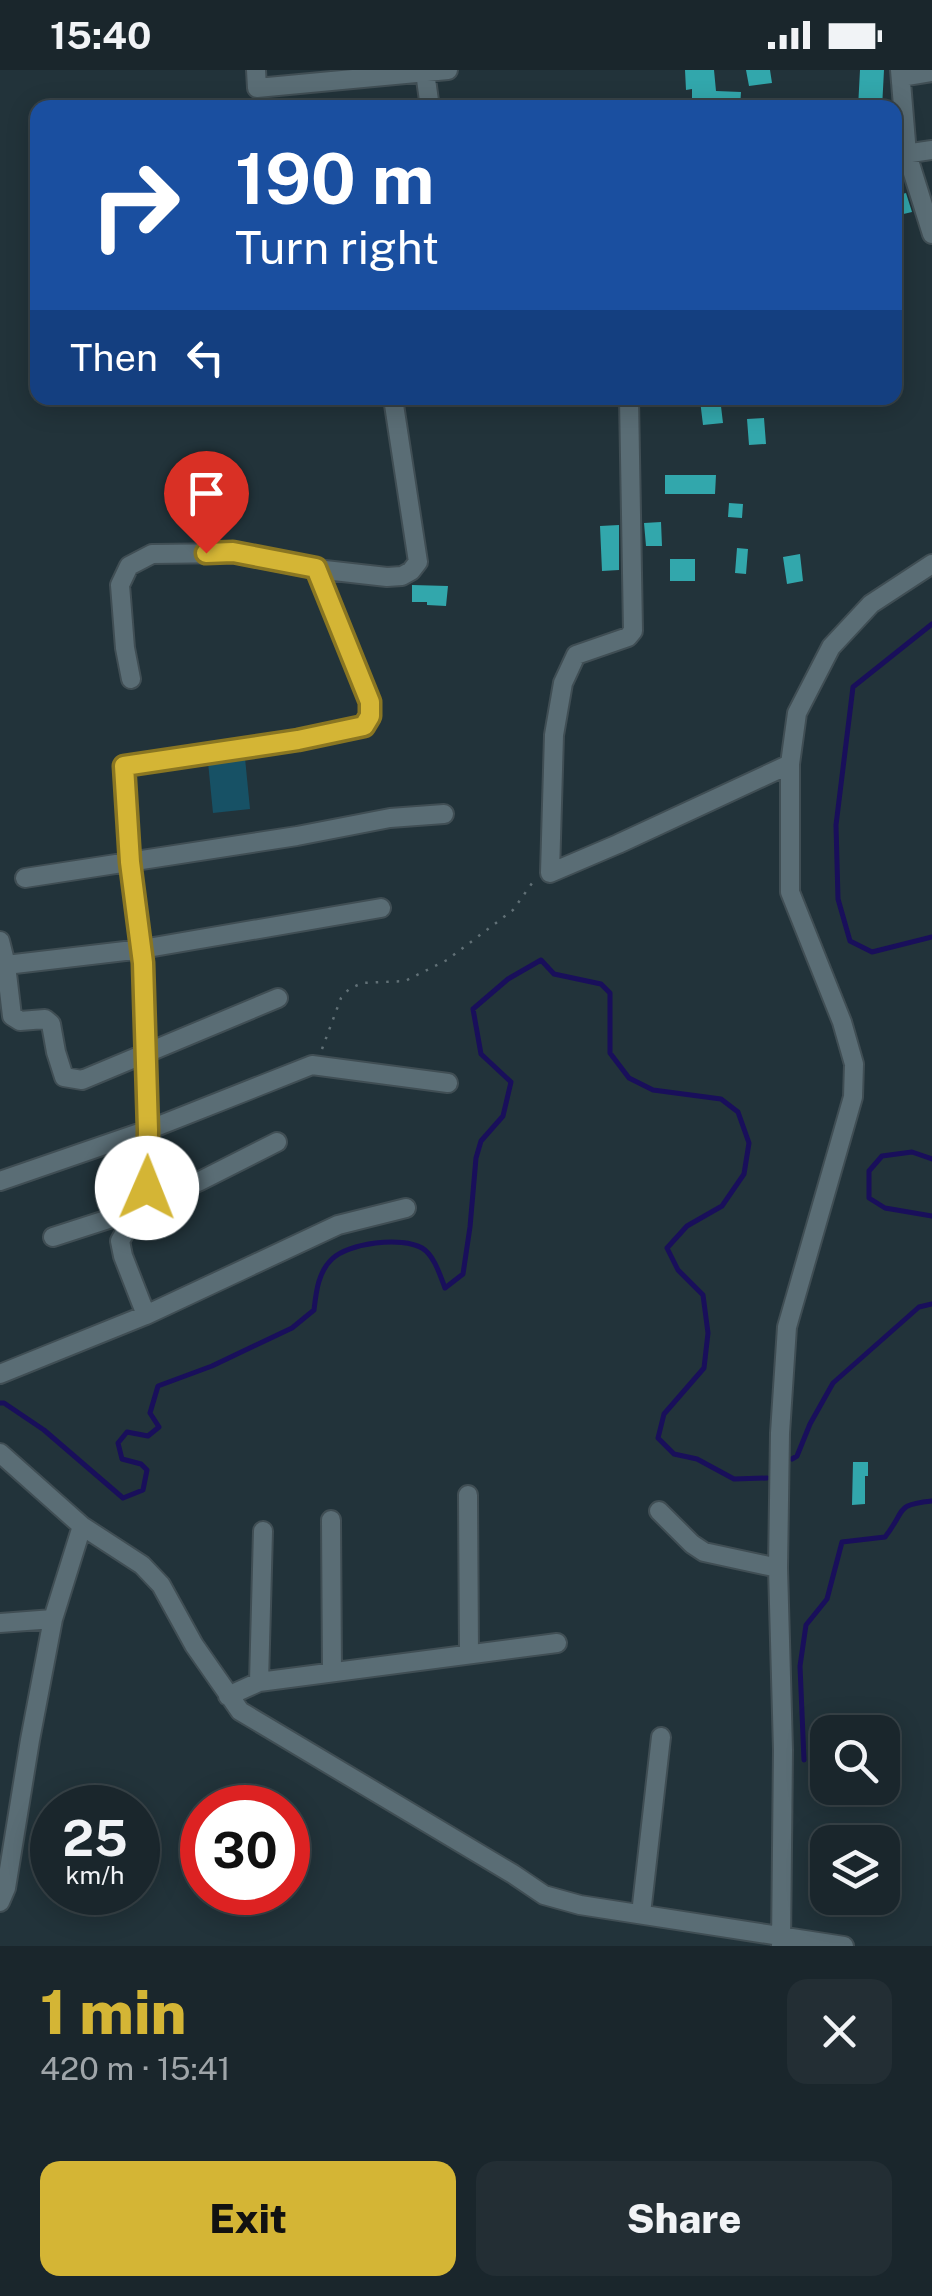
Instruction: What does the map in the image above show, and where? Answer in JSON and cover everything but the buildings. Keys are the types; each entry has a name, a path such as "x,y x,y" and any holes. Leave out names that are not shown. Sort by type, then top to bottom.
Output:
{"street":[{"path":"256,70 258,88 448,70"},
{"path":"425,72 429,100"},
{"path":"900,100 900,74 932,72"},
{"path":"902,154 932,150"},
{"path":"902,157 932,234"},
{"path":"131,680 120,586 129,566 152,554 233,552 387,578 411,571 418,562 394,405"},
{"path":"629,405 633,631 576,656 562,683 554,735 550,872 790,764"},
{"path":"781,1941 783,1750 778,1568 786,1326 853,1097 854,1064 842,1022 790,892 790,764 798,713 830,646 872,604 932,564"},
{"path":"144,1206 148,1130 142,948 130,862 124,766 364,726 370,716 370,702 316,568"},
{"path":"25,878 390,818 444,814"},
{"path":"6,965 142,948 381,908"},
{"path":"0,941 12,1016 20,1021 45,1019 51,1024 64,1078 82,1080 278,998"},
{"path":"0,1182 312,1066 448,1083"},
{"path":"146,1315 120,1241 144,1206 277,1142"},
{"path":"0,1374 146,1315 338,1225 406,1208"},
{"path":"53,1237 118,1216 132,1222"},
{"path":"0,1452 82,1526 142,1566 160,1586 194,1645 240,1711 544,1895 580,1906 781,1941 844,1946"},
{"path":"468,1495 469,1654"},
{"path":"659,1510 704,1552 778,1568"},
{"path":"331,1520 332,1672"},
{"path":"0,1902 6,1888 53,1619 82,1526"},
{"path":"259,1682 263,1531"},
{"path":"0,1623 53,1619"},
{"path":"228,1696 259,1682 557,1643"},
{"path":"641,1914 661,1737"}],"path":[{"path":"312,1066 320,1056 341,998 349,989 362,984 404,981 448,960 514,910 535,879 550,872"}],"shaded area":[{"path":"245,758 250,809 213,813 208,762"}],"waterway":[{"path":"932,624 853,687 836,825 838,899 850,941 872,952 932,937"},
{"path":"0,1403 44,1430 123,1498 143,1490 147,1470 141,1464 122,1459 118,1443 127,1432 148,1436 159,1427 150,1413 158,1386 212,1366 292,1328 314,1310 321,1276 327,1264 340,1253 362,1245 402,1242 426,1251 445,1288 463,1274 476,1158 481,1141 503,1116 511,1082 481,1054 473,1009 508,979 541,960 554,974 601,984 610,993 610,1053 629,1078 653,1090 721,1099 738,1112 749,1143 744,1174 722,1206 687,1226 667,1248 678,1270 703,1295 708,1333 704,1368 664,1414 658,1438 674,1454 697,1459 734,1479 767,1478"},
{"path":"932,1159 912,1152 882,1156 869,1171 869,1198 885,1208 932,1216"},
{"path":"792,1459 833,1383 919,1307 932,1304"},
{"path":"804,1760 800,1666 806,1625 827,1599 842,1542 885,1537 906,1507 932,1501"}],"route":[{"path":"147,1188 143,963 134,907 124,766 298,740 364,726 370,716 370,702 316,568 233,552 206,553"}]}
